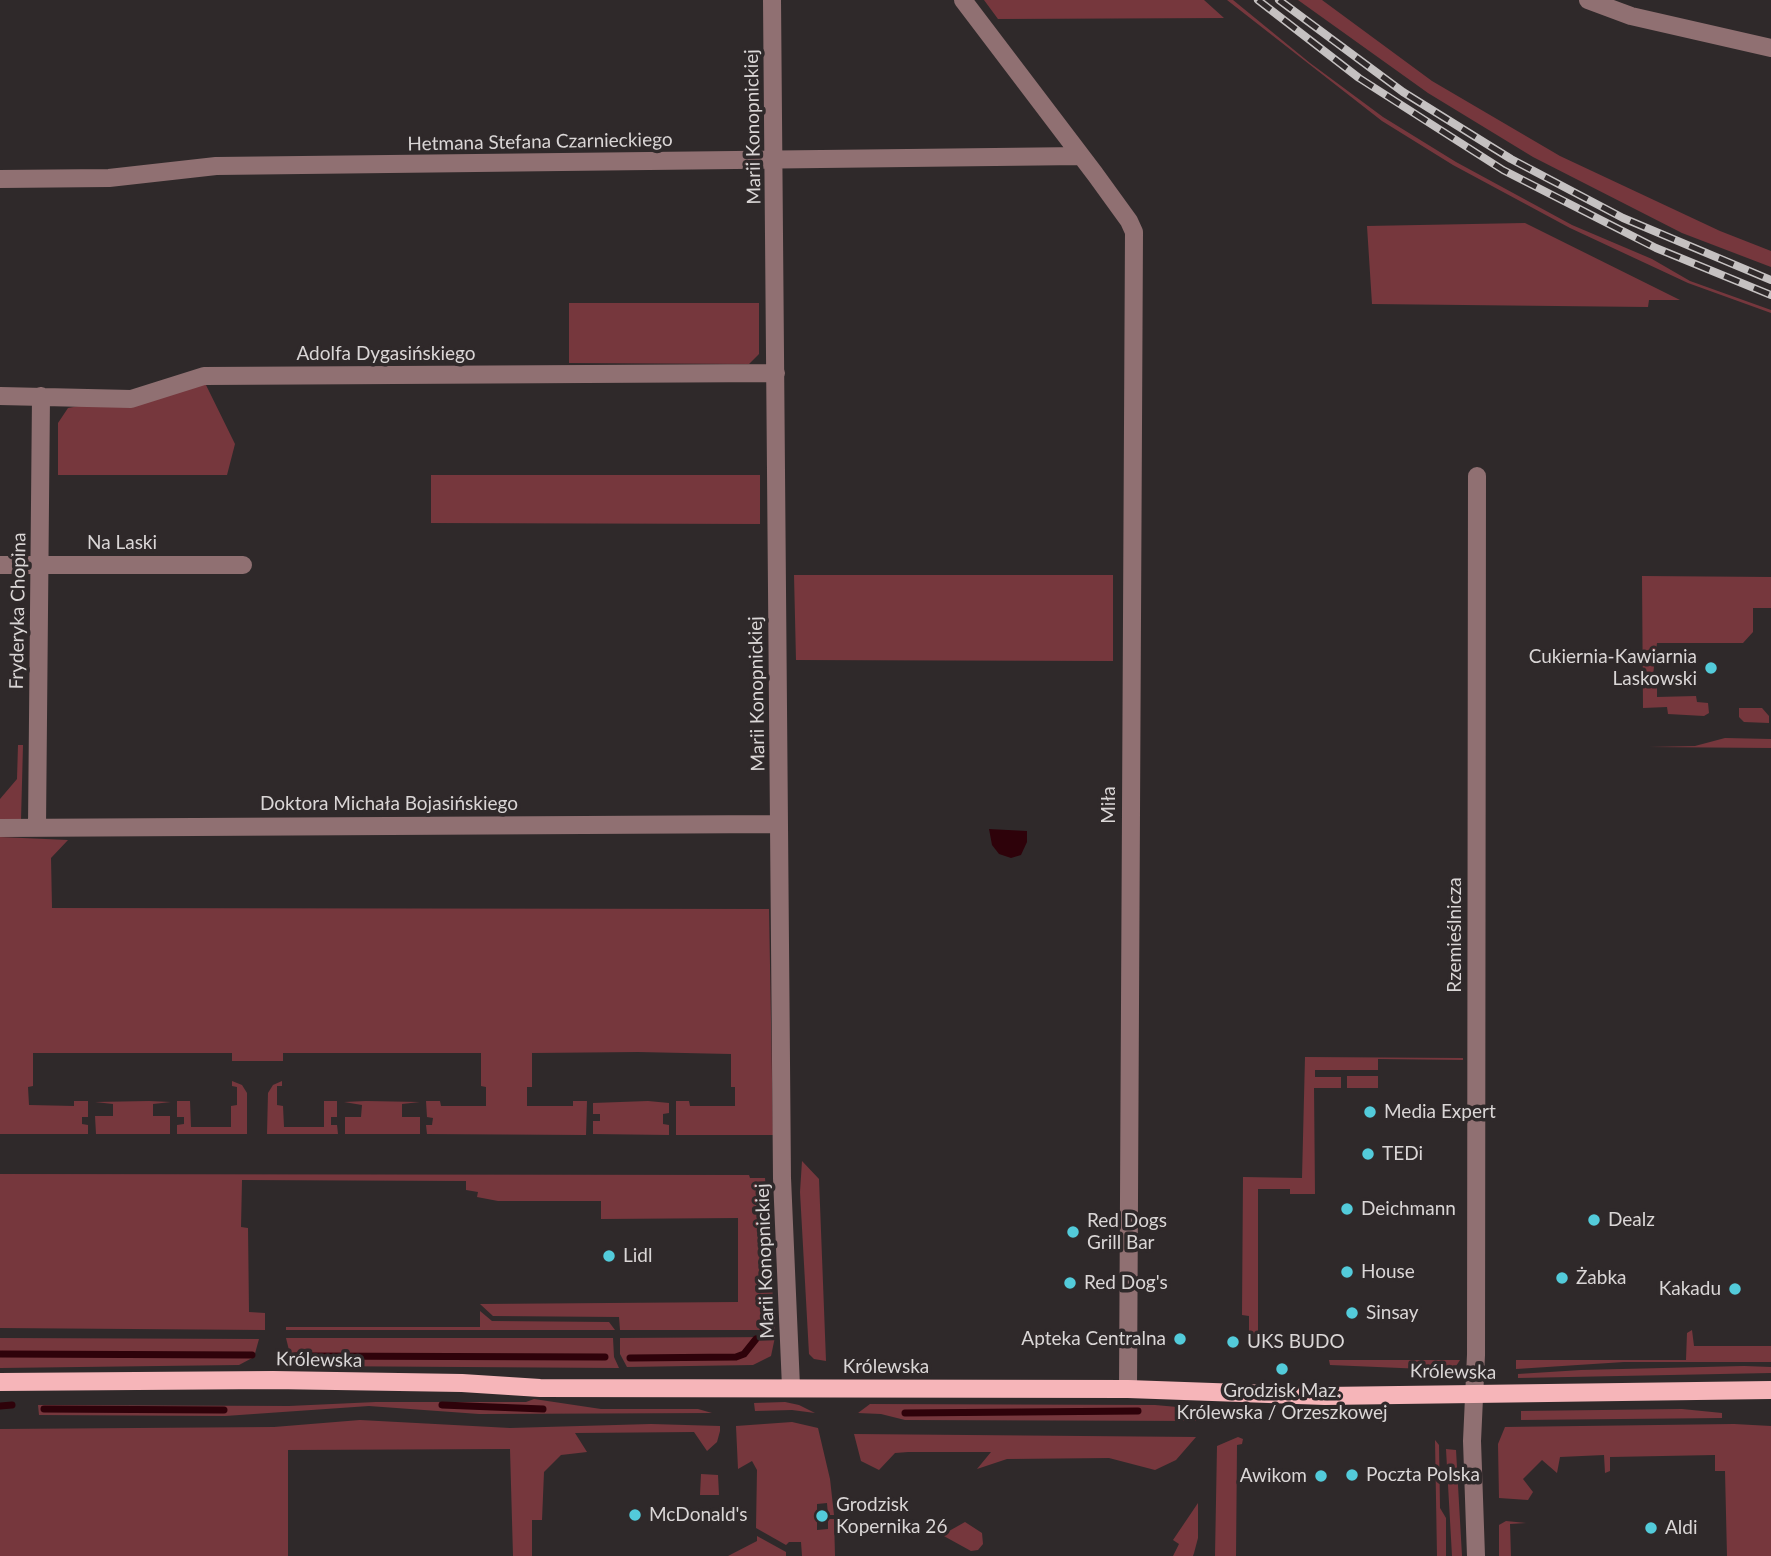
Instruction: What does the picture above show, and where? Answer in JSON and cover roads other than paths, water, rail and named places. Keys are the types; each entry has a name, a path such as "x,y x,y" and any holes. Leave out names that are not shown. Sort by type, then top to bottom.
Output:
{"main road":[{"name":"Królewska","path":"0,1382 273,1380 461,1383 540,1388 1128,1390 1325,1396 1771,1390"}],"street":[{"name":"Marii Konopnickiej","path":"772,0 782,1178 791,1387"},
{"path":"963,0 1081,156"},
{"path":"1588,0 1630,16 1771,48"},
{"name":"Hetmana Stefana Czarnieckiego","path":"0,178 109,178 216,166 1081,156"},
{"name":"Miła","path":"1081,156 1129,221 1134,232 1128,1390"},
{"name":"Adolfa Dygasińskiego","path":"0,396 131,399 204,376 776,373"},
{"name":"Fryderyka Chopina","path":"37,826 41,396"},
{"name":"Rzemieślnicza","path":"1476,1556 1472,1394 1476,1355 1477,476"},
{"name":"Na Laski","path":"0,565 243,565"},
{"name":"Doktora Michała Bojasińskiego","path":"0,828 778,824"}],"waterway":[{"path":"763,1328 767,1323"},
{"path":"630,1358 736,1357 744,1354 756,1339"},
{"path":"0,1354 252,1355"},
{"path":"296,1356 605,1357"},
{"path":"0,1406 12,1405"},
{"path":"442,1405 543,1409"},
{"path":"44,1409 224,1410"},
{"path":"905,1413 1138,1411"}],"railway":[{"path":"1258,0 1359,78 1503,170 1656,248 1771,295"},
{"path":"1279,0 1403,92 1511,159 1623,218 1771,280"}],"place":[{"name":"Cukiernia-Kawiarnia Laskowski","path":"1711,668"},
{"name":"Media Expert","path":"1370,1112"},
{"name":"TEDi","path":"1368,1154"},
{"name":"Deichmann","path":"1347,1209"},
{"name":"Dealz","path":"1594,1220"},
{"name":"Red Dogs Grill Bar","path":"1073,1232"},
{"name":"Lidl","path":"609,1256"},
{"name":"House","path":"1347,1272"},
{"name":"Żabka","path":"1562,1278"},
{"name":"Red Dog's","path":"1070,1283"},
{"name":"Kakadu","path":"1735,1289"},
{"name":"Sinsay","path":"1352,1313"},
{"name":"Apteka Centralna","path":"1180,1339"},
{"name":"UKS BUDO","path":"1233,1342"},
{"name":"Grodzisk Maz. Królewska / Orzeszkowej","path":"1282,1369"},
{"name":"Poczta Polska","path":"1352,1475"},
{"name":"Awikom","path":"1321,1476"},
{"name":"McDonald's","path":"635,1515"},
{"name":"Grodzisk Kopernika 26","path":"822,1516"},
{"name":"Aldi","path":"1651,1528"}]}
